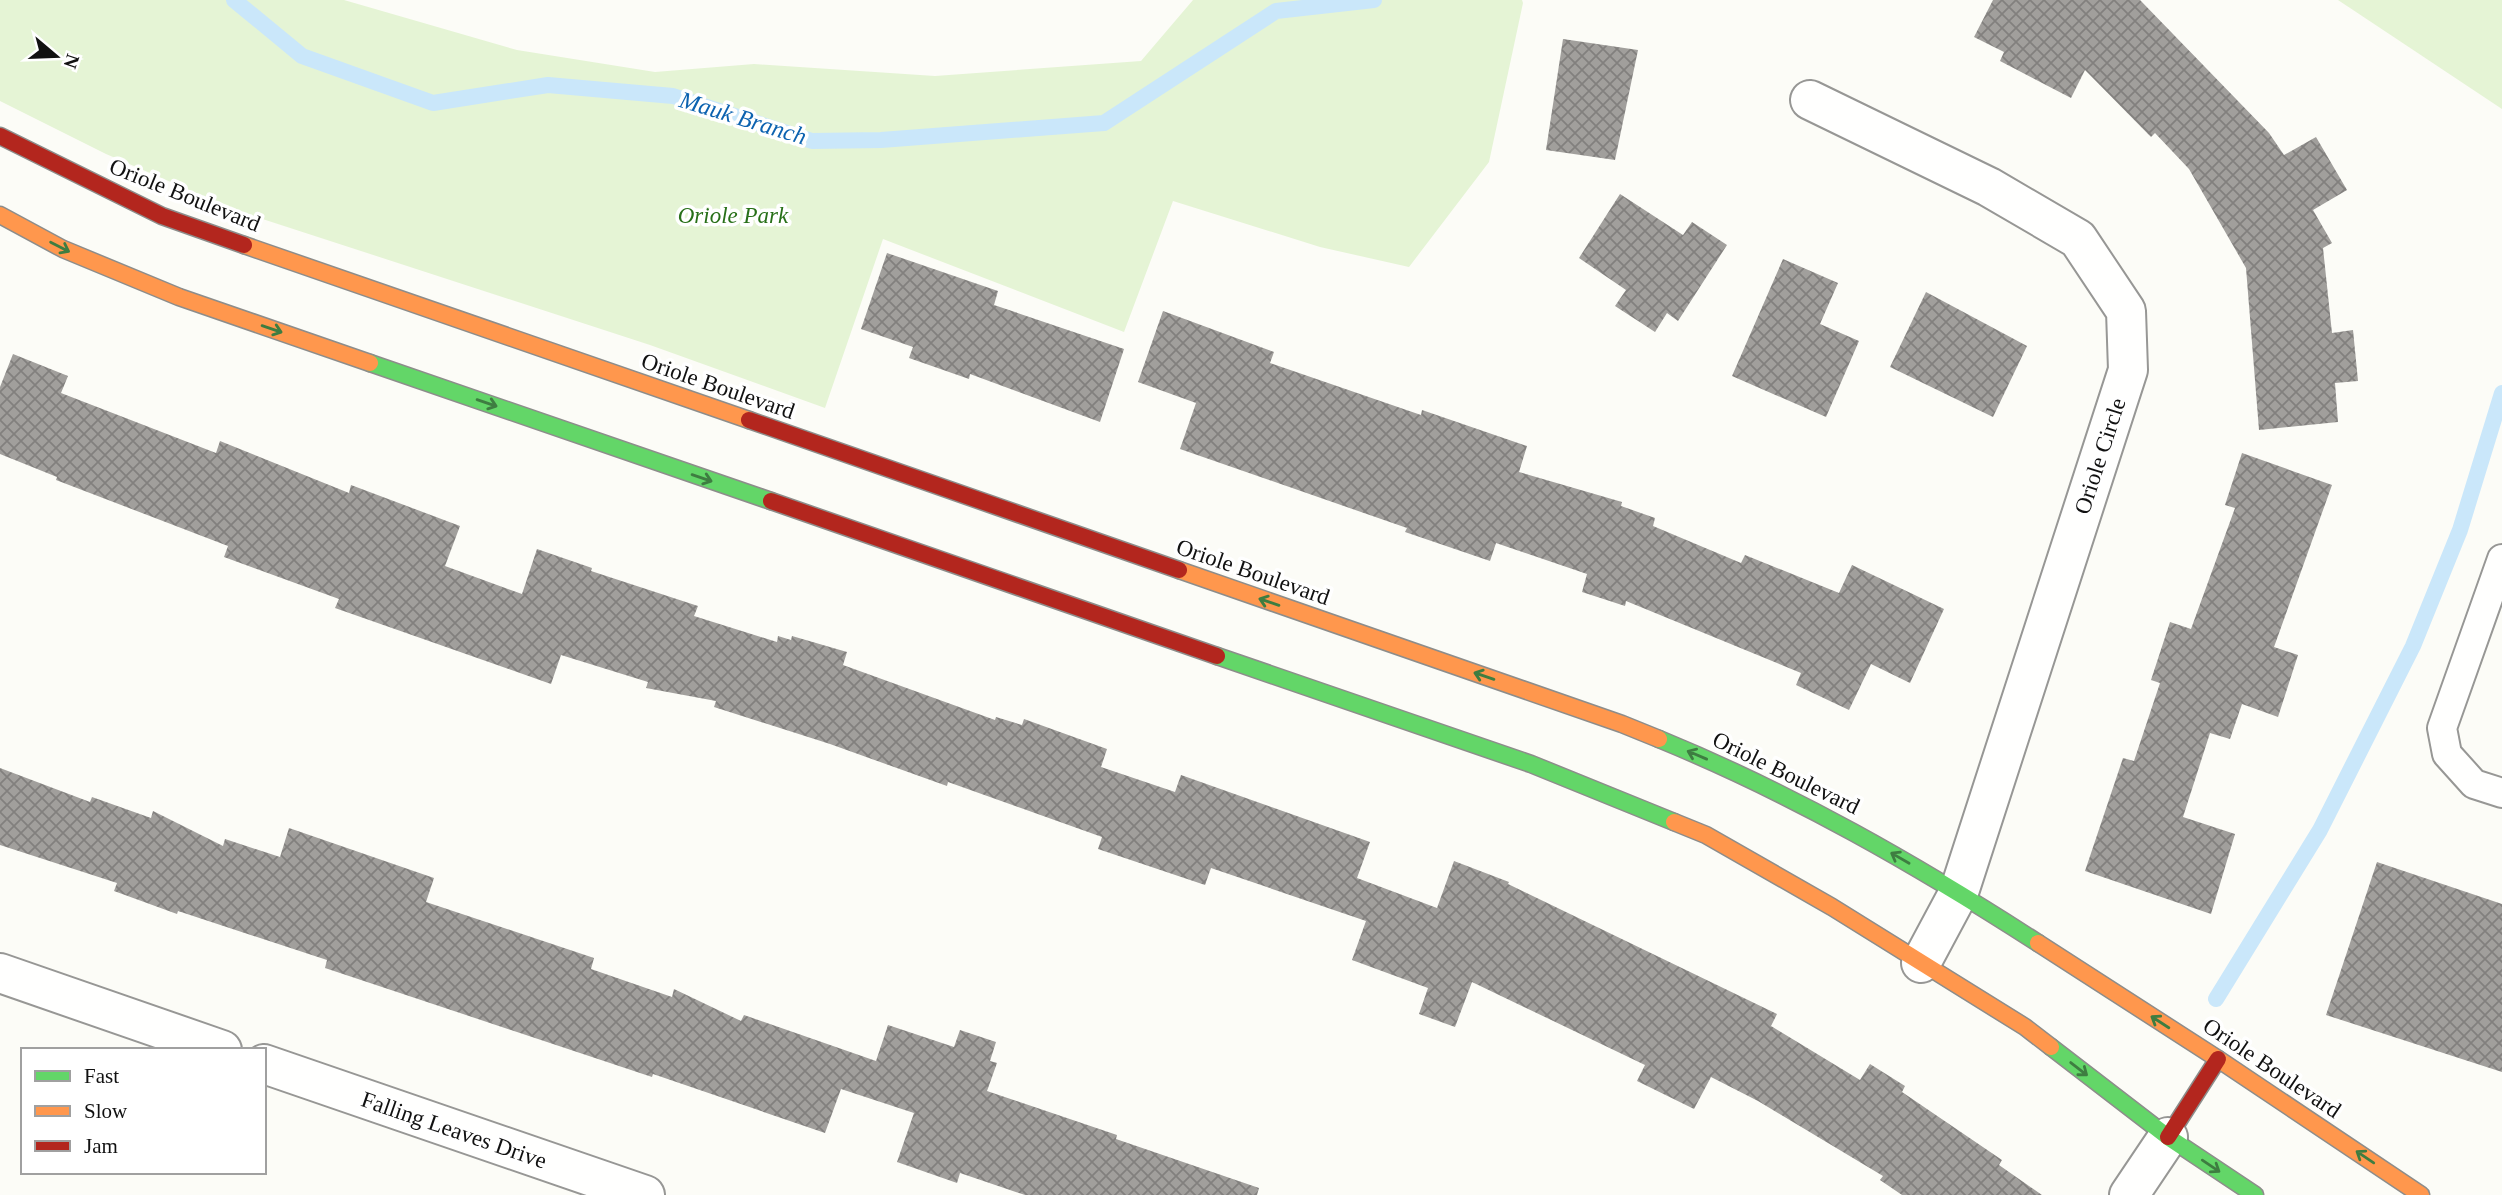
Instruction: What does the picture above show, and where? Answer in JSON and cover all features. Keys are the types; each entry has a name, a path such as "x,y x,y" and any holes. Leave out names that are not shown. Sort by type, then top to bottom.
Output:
{"street":[{"name":"Oriole Circle","path":"1810,100 1989,187 2078,239 2126,312 2128,370 1959,892 1921,963"},
{"name":"Oriole Boulevard","path":"0,136 162,216 1622,724 1729,768 1830,818 1959,892 2421,1195"},
{"path":"0,215 63,250 179,297 1531,764 1706,835 1832,907 2025,1027 2168,1137 2255,1195"},
{"path":"0,973 216,1048"},
{"path":"2129,1195 2217,1059"},
{"name":"Falling Leaves Drive","path":"266,1065 645,1195"}],"lane":[{"path":"2502,559 2442,728 2447,754 2474,784 2502,793"}],"green space":[{"name":"Oriole Park","path":"0,0 344,0 517,50 655,72 754,64 935,76 1141,61 1193,0 1522,0 1523,3 1489,162 1409,267 1320,247 1173,201 1124,332 883,239 825,408 650,345 238,211 106,154 0,101"},
{"path":"2338,0 2502,0 2502,109"}],"building":[{"path":"1993,0 2140,0 2269,133 2284,155 2316,137 2347,190 2313,210 2332,243 2323,248 2332,333 2353,330 2358,381 2335,383 2338,422 2259,430 2246,268 2189,169 2155,133 2151,137 2085,70 2071,98 2000,61 2004,52 1974,37"},
{"path":"1563,39 1638,50 1615,160 1546,150"},
{"path":"1620,194 1683,235 1692,222 1727,245 1678,321 1667,313 1655,332 1615,306 1626,290 1579,258"},
{"path":"887,253 998,291 994,305 1124,349 1100,422 970,374 969,379 909,358 913,347 861,329"},
{"path":"1783,259 1838,283 1820,324 1859,341 1826,417 1732,376"},
{"path":"1926,292 2027,346 1993,417 1890,367"},
{"path":"1163,311 1274,352 1270,363 1421,415 1422,410 1527,446 1519,472 1622,502 1621,506 1655,518 1653,526 1741,563 1745,555 1839,593 1852,565 1944,609 1910,683 1871,664 1849,710 1796,685 1801,673 1626,601 1625,606 1582,592 1587,574 1496,543 1490,561 1405,532 1407,528 1180,449 1196,403 1138,382"},
{"path":"13,354 68,376 61,393 216,453 220,441 349,493 351,485 460,526 445,566 522,594 537,549 592,568 591,571 698,606 694,616 777,642 778,636 791,640 792,636 847,652 843,665 995,720 996,717 1022,725 1024,719 1107,749 1101,767 1175,792 1181,775 1370,842 1357,878 1437,908 1454,861 1509,882 1508,884 1777,1014 1771,1026 1860,1080 1870,1064 1905,1086 1902,1092 2002,1160 1999,1165 2042,1195 1902,1195 1880,1180 1883,1176 1758,1101 1711,1077 1694,1109 1637,1081 1645,1065 1472,982 1455,1027 1419,1014 1428,988 1352,960 1366,921 1211,868 1205,885 1098,849 1102,837 948,782 947,786 830,744 714,707 716,701 646,688 648,682 561,655 551,684 335,608 339,599 224,557 228,546 56,480 57,477 0,454 0,387"},
{"path":"2242,453 2332,485 2274,647 2298,655 2278,717 2242,704 2230,739 2210,733 2183,817 2235,834 2211,914 2085,871 2123,758 2134,761 2160,683 2151,680 2170,622 2191,629 2235,508 2225,505"},
{"path":"0,768 90,802 92,797 151,818 153,811 223,846 225,839 280,857 289,828 434,878 426,902 594,958 591,969 672,997 674,989 741,1021 744,1015 876,1061 888,1025 954,1047 960,1030 996,1042 990,1061 997,1063 987,1091 1117,1135 1116,1139 1259,1188 1257,1195 1025,1195 960,1173 957,1183 897,1162 914,1113 841,1089 825,1133 653,1074 652,1077 325,968 327,960 178,911 177,914 114,891 117,883 0,845"},
{"path":"2377,862 2502,904 2502,1072 2326,1015"}],"waterway":[{"name":"Mauk Branch","path":"234,0 302,56 433,103 548,85 673,96 812,141 881,140 1104,123 1276,11 1374,0"},
{"path":"2216,999 2320,830 2413,646 2460,530 2502,393"}],"traffic: fast":[{"path":"370,363 771,501"},
{"path":"1217,656 1531,764 1674,822"},
{"path":"1659,739 1758,783 1853,832 2038,943"},
{"path":"2051,1047 2168,1137 2255,1195"}],"traffic: slow":[{"path":"0,215 63,249 179,297 370,363"},
{"path":"244,245 749,420"},
{"path":"1179,570 1659,739"},
{"path":"1674,822 1706,835 1832,907 2025,1027 2051,1047"},
{"path":"2038,943 2421,1195"}],"traffic: jam":[{"path":"0,136 162,216 244,245"},
{"path":"749,420 1179,570"},
{"path":"771,501 1217,656"},
{"path":"2168,1137 2218,1059"}]}
